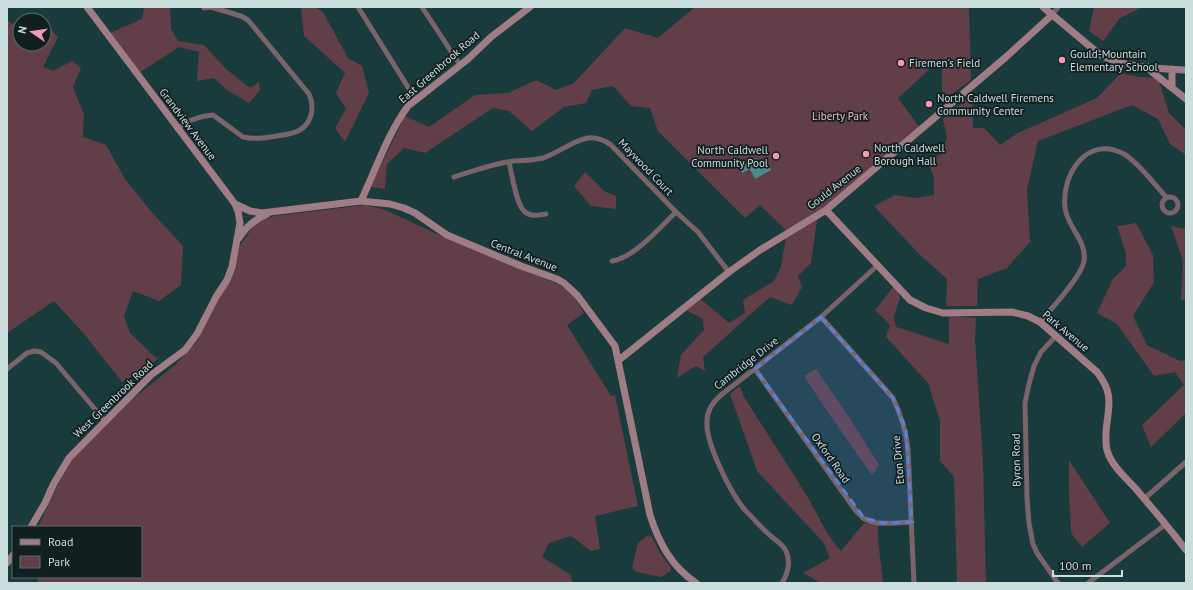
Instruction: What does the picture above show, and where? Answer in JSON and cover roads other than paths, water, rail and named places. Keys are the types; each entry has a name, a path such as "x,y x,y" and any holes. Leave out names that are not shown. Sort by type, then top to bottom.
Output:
{"street":[{"name":"Grandview Avenue","path":"87,7 177,129 235,204"},
{"path":"177,129 187,121 195,118 213,116 243,137 248,139 267,138 298,131 307,123 313,111 313,105 309,94 248,20 241,16 208,7"},
{"path":"358,7 416,100"},
{"path":"422,7 460,65"},
{"name":"East Greenbrook Road","path":"360,201 401,116 408,106 460,65 491,37 530,7"},
{"path":"1042,7 1099,54 1109,60 1148,67 1186,70"},
{"path":"1052,15 1058,7"},
{"name":"Gould Avenue","path":"619,360 729,272 760,250 826,210 1006,57 1052,15"},
{"path":"1148,67 1152,72 1186,98"},
{"path":"1172,69 1172,88"},
{"name":"Maywood Court","path":"454,177 495,164 543,158 587,138 602,140 611,145 676,212 698,232 729,272"},
{"path":"1040,322 1078,275 1084,263 1084,249 1069,223 1065,203 1065,190 1069,178 1080,159 1090,152 1098,150 1110,150 1122,153 1133,161 1166,197"},
{"path":"509,162 519,202 524,211 530,214 546,214"},
{"name":"Central Avenue","path":"269,213 360,201 383,202 415,213 447,235 561,281 571,289 615,346 650,515 656,535 674,565 696,583"},
{"path":"235,204 256,212 269,213"},
{"name":"West Greenbrook Road","path":"31,526 45,503 54,483 66,463 82,444 154,372 181,354 204,322 216,297 227,280 232,267 240,223 235,204"},
{"name":"Park Avenue","path":"826,210 910,300 926,308 951,314 1017,313 1028,316 1040,322 1093,368 1102,379 1109,398 1110,408 1105,446 1108,455 1186,550"},
{"path":"612,261 622,258 645,242 676,212"},
{"path":"238,239 247,227 260,217 269,213"},
{"name":"Cambridge Drive","path":"782,583 788,572 789,566 786,551 744,509 726,480 716,458 707,427 709,410 715,400 821,317 878,265"},
{"name":"Eton Drive","path":"821,317 893,398 900,412 906,430 908,448 914,583"},
{"name":"Byron Road","path":"1056,336 1041,352 1034,366 1025,403 1029,523 1033,544 1037,553 1058,583"},
{"path":"7,369 27,353 34,351 41,352 56,363 105,421"},
{"name":"Oxford Road","path":"755,369 856,511 864,518 873,522 912,522"},
{"path":"1144,499 1186,462"},
{"path":"1088,583 1166,524"}],"water":[{"path":"756,158 760,167 768,163 771,170 755,179 750,169 742,173 739,167"}],"place":[{"name":"Gould-Mountain Elementary School","path":"1062,60"},
{"name":"Firemen's Field","path":"901,63"},
{"name":"North Caldwell Firemens Community Center","path":"929,104"},
{"name":"North Caldwell Borough Hall","path":"866,154"},
{"name":"North Caldwell Community Pool","path":"776,156"}],"park label":[{"name":"Liberty Park","path":"840,116"}]}
